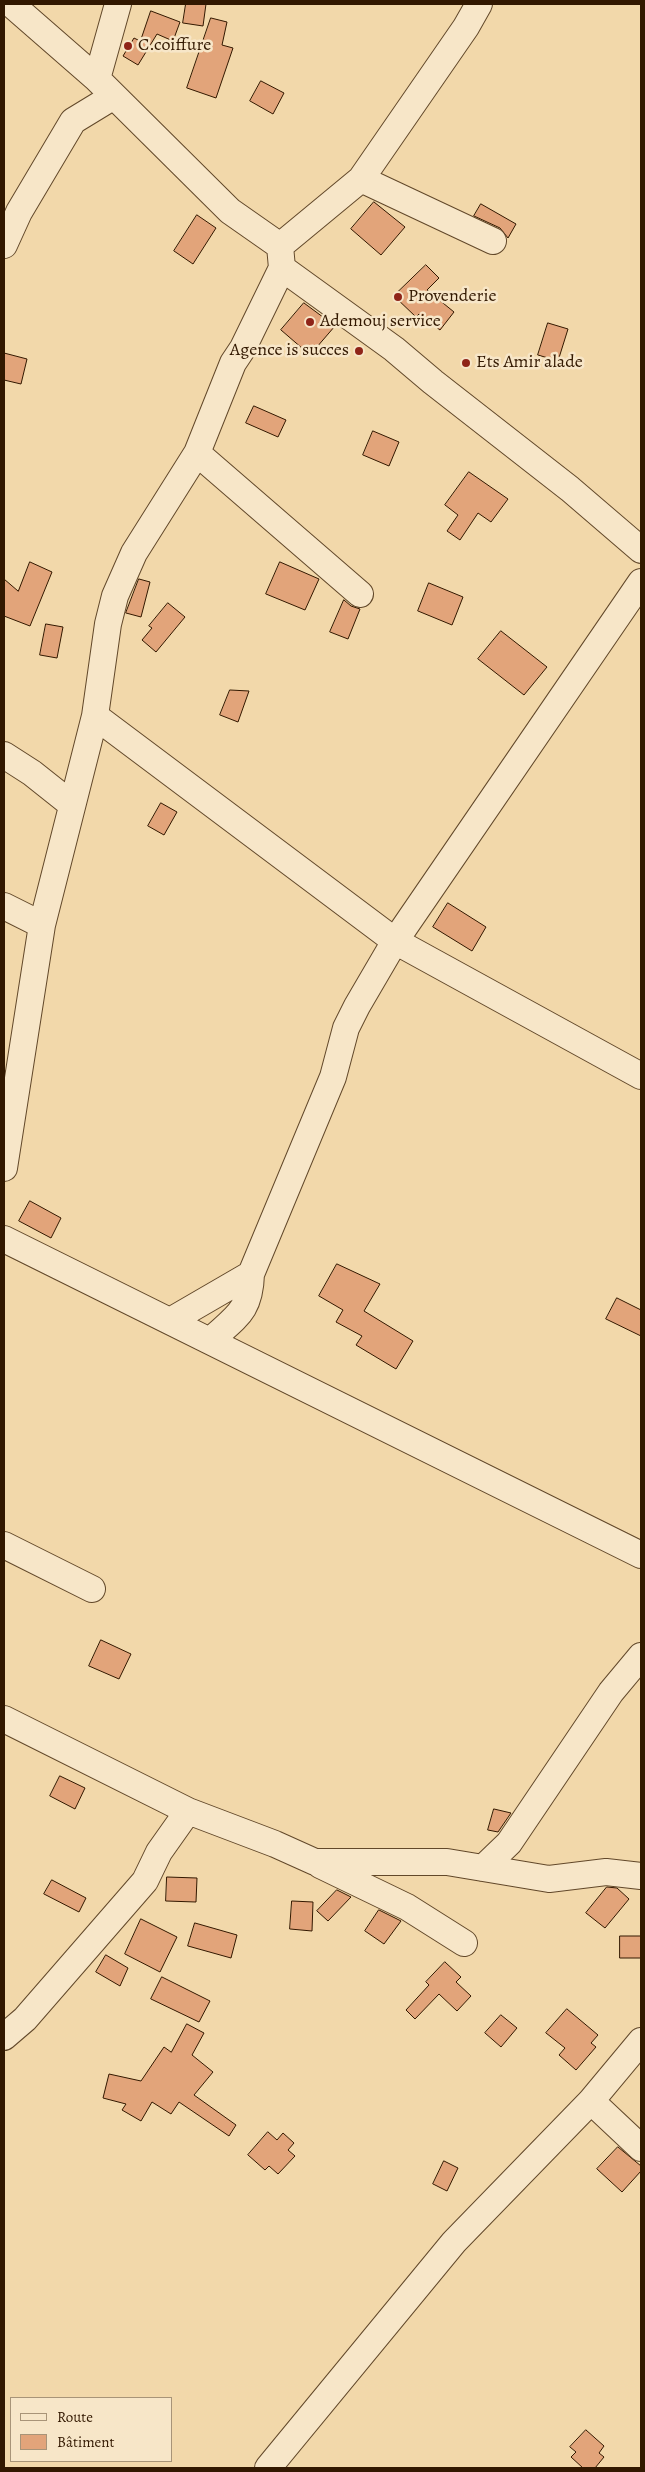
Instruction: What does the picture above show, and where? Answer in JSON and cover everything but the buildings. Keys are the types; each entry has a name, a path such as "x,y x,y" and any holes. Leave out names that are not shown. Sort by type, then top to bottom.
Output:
{"street":[{"path":"11,4 105,88 230,211 281,257 433,382 570,489 641,550"},
{"path":"4,245 19,212 73,121 105,88 118,4"},
{"path":"4,1168 42,925 71,804 95,716 108,624 115,596 134,553 197,453 233,363 243,348 281,257 361,179 466,27 479,4"},
{"path":"361,179 493,241"},
{"path":"197,453 360,594"},
{"path":"211,1340 241,1313 246,1304 250,1293 251,1274 333,1077 346,1028 395,941 641,582"},
{"path":"95,716 395,941 641,1076"},
{"path":"4,756 32,773 71,804"},
{"path":"4,906 42,925"},
{"path":"4,1239 211,1340 641,1555"},
{"path":"170,1321 251,1274"},
{"path":"4,1546 92,1590"},
{"path":"483,1868 509,1843 611,1692 641,1656"},
{"path":"4,1719 188,1811 275,1844 315,1862 407,1907 464,1943"},
{"path":"4,2038 25,2019 145,1881 159,1852 188,1811"},
{"path":"315,1862 447,1862 549,1879 606,1872 641,1876"},
{"path":"268,2468 454,2242 591,2101 641,2041"},
{"path":"591,2101 641,2148"}],"place":[{"name":"C.coiffure","path":"128,46"},
{"name":"Provenderie","path":"398,297"},
{"name":"Ademouj service","path":"310,322"},
{"name":"Agence is succes","path":"359,351"},
{"name":"Ets Amir alade","path":"466,363"}]}
